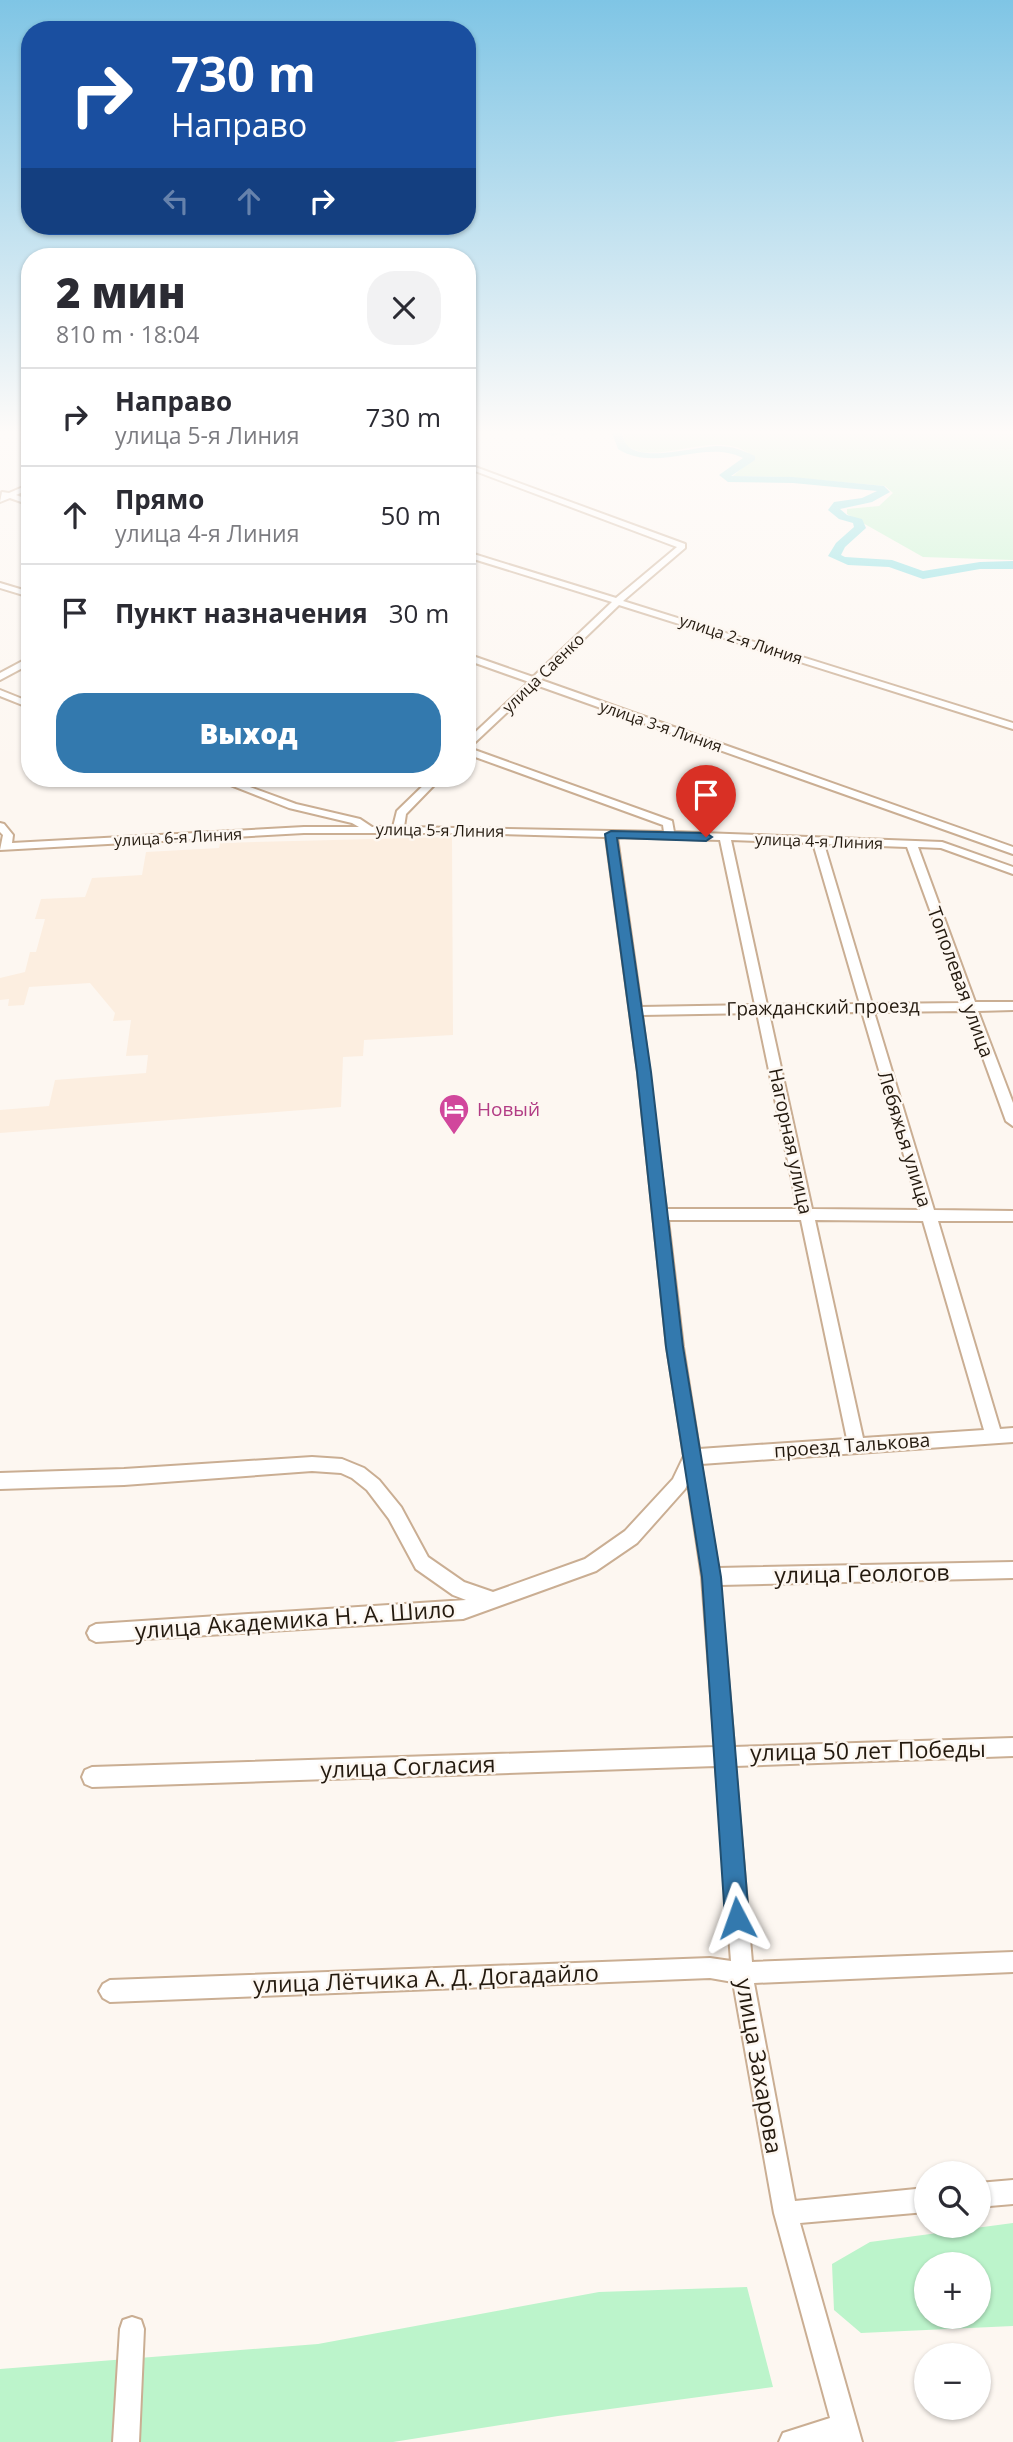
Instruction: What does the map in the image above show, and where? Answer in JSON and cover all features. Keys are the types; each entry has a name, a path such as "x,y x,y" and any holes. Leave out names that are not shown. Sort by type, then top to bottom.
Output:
{"street":[{"name":"улица Саенко","path":"476,740 533,681 619,600 682,546 677,544"},
{"name":"улица 2-я Линия","path":"476,557 1013,726"},
{"path":"0,585 21,592"},
{"name":"улица 3-я Линия","path":"476,660 1013,851"},
{"path":"0,677 21,665"},
{"path":"0,693 21,701"},
{"path":"476,752 668,823 669,835"},
{"name":"улица 5-я Линия","path":"242,787 293,806 356,821 371,830 669,835"},
{"path":"398,830 401,813 427,787"},
{"name":"улица 6-я Линия","path":"0,826 8,835 4,846 304,830 371,830"},
{"path":"949,827 942,845 1013,871"},
{"name":"улица Захарова","path":"611,834 644,1072 675,1347 711,1577 742,1973 786,2213 848,2434"},
{"name":"улица 4-я Линия","path":"669,835 942,845"},
{"name":"Нагорная улица","path":"725,838 856,1444"},
{"name":"Лебяжья улица","path":"818,842 994,1436"},
{"name":"Тополевая улица","path":"911,843 1013,1121"},
{"name":"Гражданский проезд","path":"634,1011 968,1004 1013,1006"},
{"path":"660,1214 1013,1216"},
{"name":"проезд Талькова","path":"692,1457 1013,1435"},
{"name":"улица Академика Н. А. Шило","path":"96,1633 463,1610 590,1565 631,1537 679,1484 692,1457"},
{"path":"0,1481 124,1477 312,1464 342,1466 358,1473 373,1485 395,1513 422,1563 459,1589 493,1601"},
{"name":"улица Геологов","path":"711,1577 1013,1570"},
{"name":"улица 50 лет Победы","path":"724,1754 1013,1747"},
{"name":"улица Согласия","path":"92,1777 724,1754"},
{"name":"улица Лётчика А. Д. Догадайло","path":"110,1991 709,1968 742,1973 1013,1962"},
{"path":"991,2194 1013,2192"},
{"path":"786,2213 914,2201"},
{"path":"127,2442 132,2329"},
{"path":"792,2442 848,2434"}],"shaded area":[{"path":"452,837 453,1035 364,1040 363,1056 343,1057 341,1107 0,1133 0,1110 49,1106 55,1080 146,1073 148,1055 126,1056 131,1020 113,1021 115,1013 90,983 29,987 24,1005 8,1006 9,999 0,1000 0,978 25,972 30,952 36,952 45,919 35,919 41,899 85,897 92,878 142,875 146,852 219,848 220,843"}],"green space":[{"path":"900,544 1013,544 1013,560 923,557"},
{"path":"1013,2223 1013,2326 991,2327 991,2252 914,2252 914,2329 948,2329 861,2333 834,2310 832,2264 870,2242 914,2236 991,2238 991,2226"},
{"path":"747,2287 773,2387 393,2442 0,2442 0,2369 318,2344 599,2292"}],"waterway":[{"path":"841,544 834,556 841,559 892,564 923,575 980,565 1013,565"}],"place":[{"name":"Новый","path":"454,1136"}],"route":[{"path":"706,837 611,834 644,1072 675,1347 711,1577 737,1918"}]}
